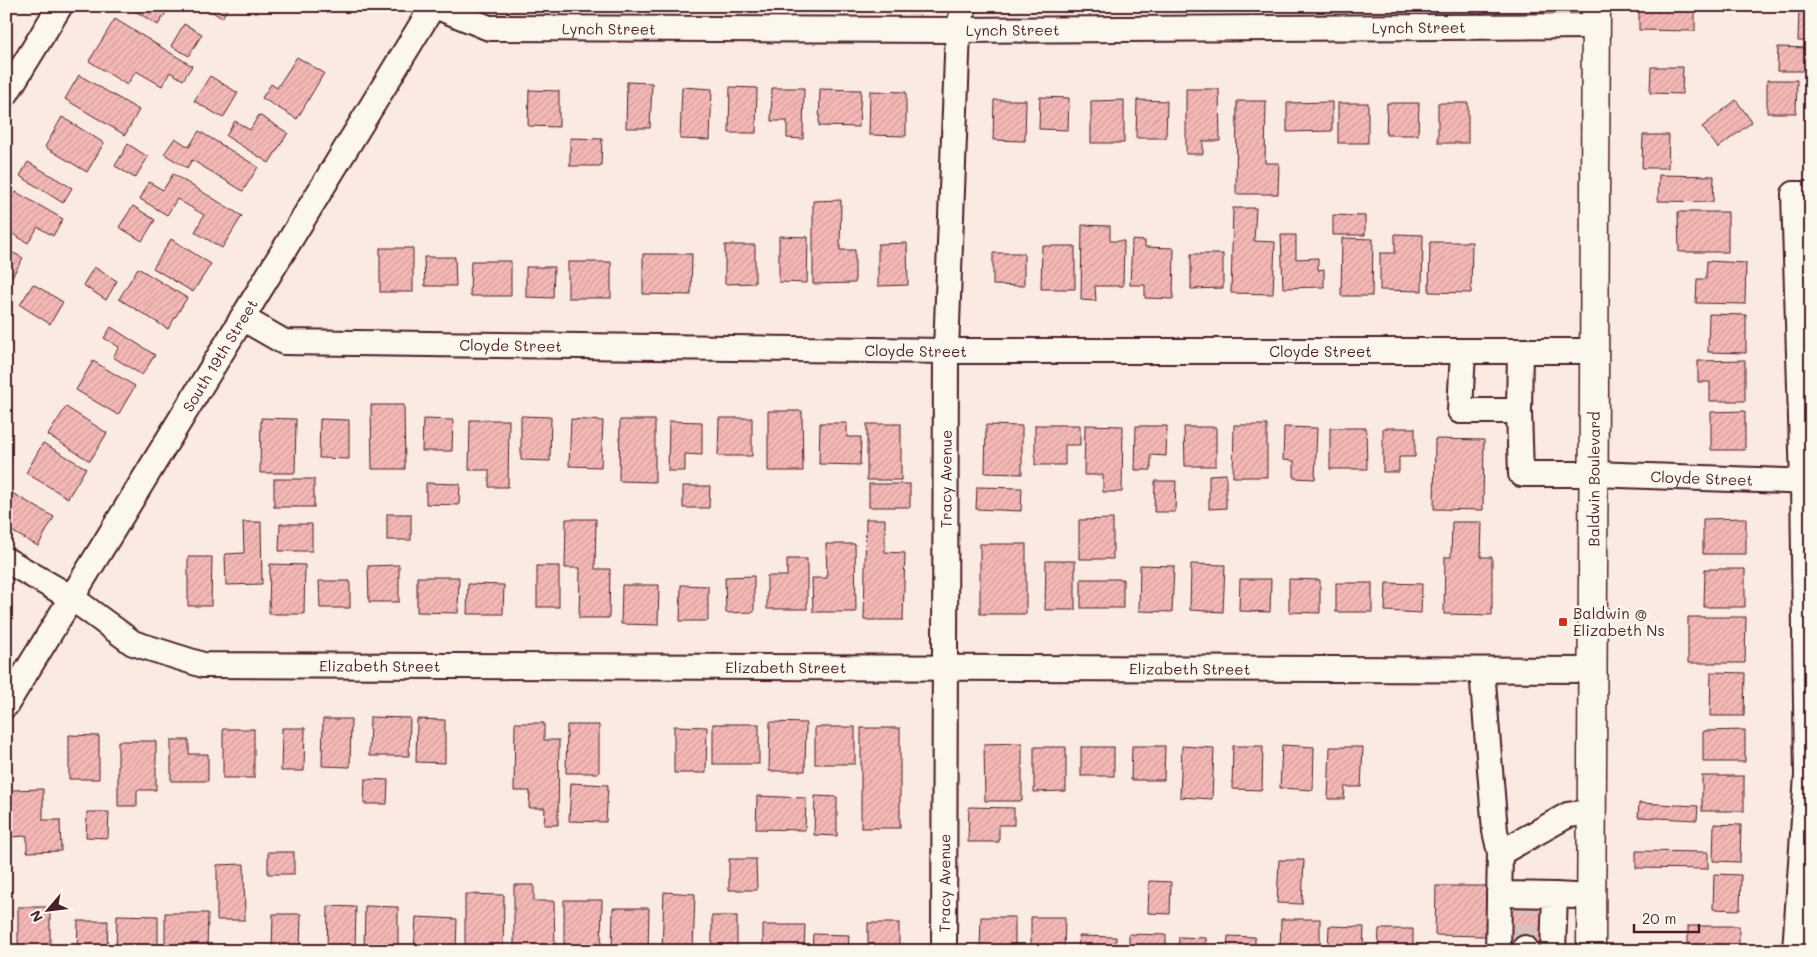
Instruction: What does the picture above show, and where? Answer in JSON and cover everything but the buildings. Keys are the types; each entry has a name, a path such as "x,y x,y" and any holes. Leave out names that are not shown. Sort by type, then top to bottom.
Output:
{"main road":[{"name":"Baldwin Boulevard","path":"1591,951 1596,16"}],"street":[{"path":"6,94 60,6"},
{"name":"Lynch Street","path":"434,6 488,28 958,30 1596,16"},
{"name":"South 19th Street","path":"6,705 434,6"},
{"name":"Tracy Avenue","path":"944,951 946,351 958,30 964,6"},
{"path":"1795,951 1809,775 1803,194"},
{"name":"Cloyde Street","path":"242,318 284,342 946,351 1594,351"},
{"path":"1462,351 1460,411 1519,411 1520,351"},
{"name":"Cloyde Street","path":"1519,411 1521,474 1594,474 1807,482"},
{"name":"Elizabeth Street","path":"6,560 72,598 133,643 203,665 1592,670"},
{"path":"1482,670 1495,830 1500,853 1498,951"},
{"path":"1500,853 1568,815 1591,812"},
{"path":"1499,894 1525,899 1555,895 1592,897"},
{"path":"1553,951 1555,895"}],"tunnel":[{"path":"1525,948 1526,905"}],"place":[{"name":"Baldwin @ Elizabeth Ns","path":"1563,622"}]}
